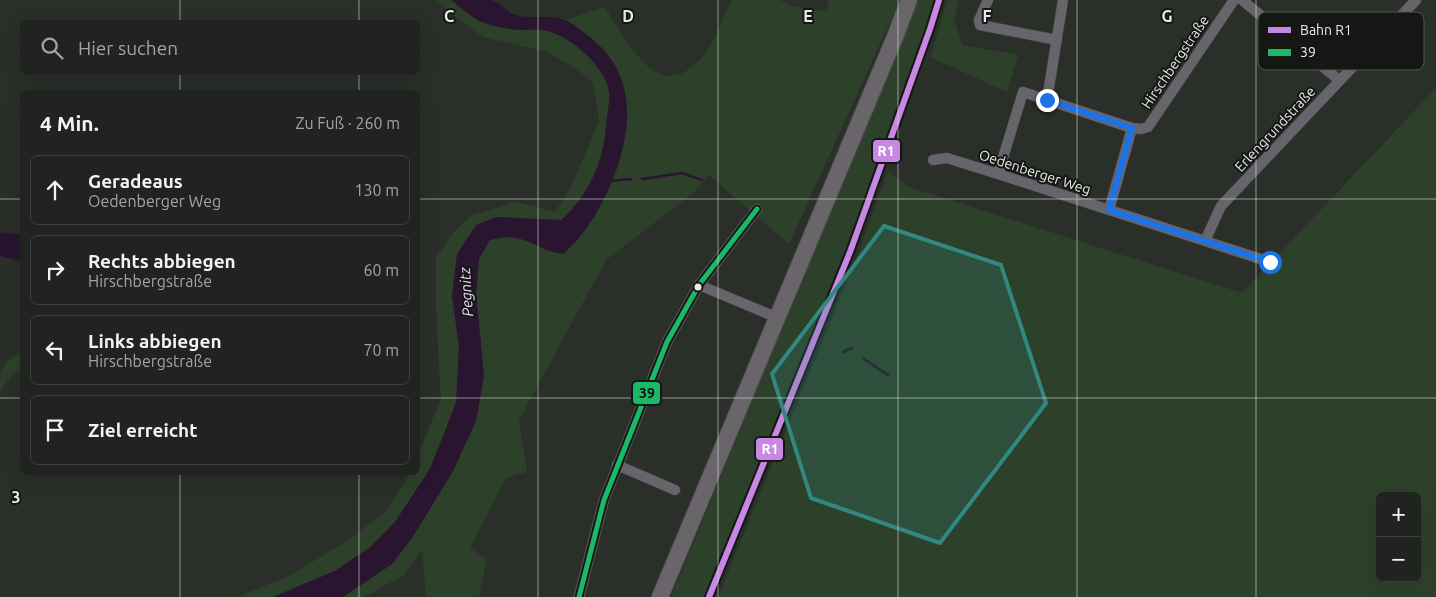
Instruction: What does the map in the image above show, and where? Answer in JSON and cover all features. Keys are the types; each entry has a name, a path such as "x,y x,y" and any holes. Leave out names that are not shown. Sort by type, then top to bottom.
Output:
{"main road":[{"path":"660,597 778,318 909,0"}],"street":[{"path":"988,0 979,20 980,24 1057,40"},
{"path":"1047,100 1063,0"},
{"name":"Hirschbergstraße","path":"1132,128 1140,129 1148,126 1234,0"},
{"path":"1242,0 1258,13"},
{"name":"Erlengrundstraße","path":"1404,12 1416,0"},
{"path":"1327,70 1339,80"},
{"name":"Erlengrundstraße","path":"1205,240 1221,206 1349,70"},
{"path":"998,174 1023,92 1132,128 1109,210"},
{"name":"Oedenberger Weg","path":"932,160 948,158 1270,262"},
{"path":"579,597 604,500 667,342 699,285 757,209"},
{"path":"699,285 778,318"},
{"path":"617,465 675,490"}],"highlighted area":[{"path":"884,226 1001,265 1046,403 940,543 811,498 772,374"}],"green space":[{"path":"435,0 451,0 474,18 502,28 543,30 553,33 584,53 601,72 609,92 609,105 605,139 593,178 571,211 561,220 496,217 452,296 459,346 456,403 430,469 395,522 369,548 335,571 273,597 237,597 289,576 342,544 386,512 409,475 420,475 420,450 441,399 436,308 436,258 452,234 472,215 517,202 555,212 571,187 599,121 593,82 572,66 547,52 483,37"},
{"path":"732,0 780,0 792,6 826,11 829,0 900,0 789,244 709,175 691,195 606,260 519,420 527,472 506,478 470,548 487,559 479,597 426,597 422,549 404,575 364,597 343,597 392,564 412,538 453,471 476,421 484,376 476,294 479,259 490,240 507,237 521,239 550,252 600,205 612,183 624,141 626,102 623,85 609,56 583,31 565,20 605,7 626,41 650,68 664,75 678,75 693,66 710,46"},
{"path":"917,0 935,0 928,28 846,251 706,597 671,597"},
{"path":"948,0 959,0 954,18 962,45 1018,55 1007,92 930,57"},
{"path":"1436,88 1436,597 718,597 858,254 888,171 909,187 1242,293"},
{"path":"20,353 20,371 13,373 0,392 1,372 10,360"}],"water":[{"name":"Pegnitz","path":"451,0 490,0 516,15 559,18 573,24 593,40 607,54 617,69 623,85 627,119 621,154 611,184 594,217 580,237 563,254 552,252 528,241 511,237 490,240 479,259 476,294 484,376 476,421 453,471 412,538 392,564 343,597 273,597 335,571 369,548 395,522 430,469 456,403 459,346 452,296 457,254 476,225 496,217 561,220 571,211 587,189 602,152 609,92 601,72 584,52 563,37 552,32 508,29 482,22"},
{"path":"0,231 2,233 20,234 20,261 0,256"}],"waterway":[{"path":"642,179 682,173 702,180"},
{"path":"610,181 631,179"},
{"path":"843,352 852,348"},
{"path":"864,359 888,375"}],"rail line":[{"name":"R1","path":"709,597 850,252 939,0"}],"transit line":[{"name":"39","path":"579,597 604,500 667,342 699,285 757,209"}],"route":[{"path":"1047,100 1093,113 1132,128 1109,210 1270,262"}]}
